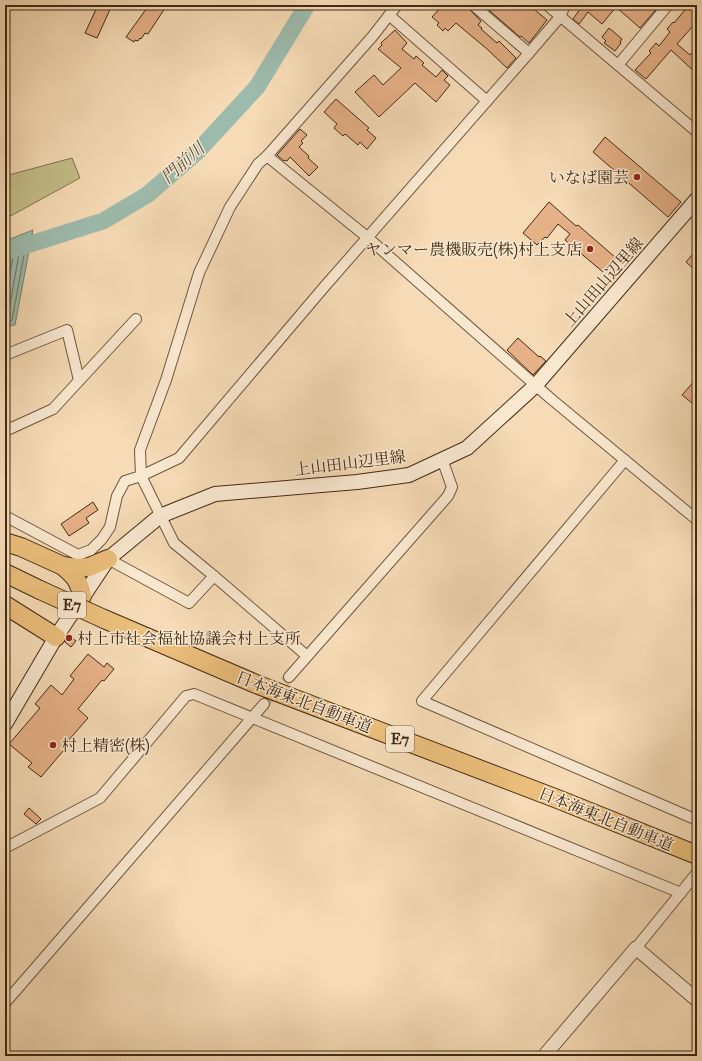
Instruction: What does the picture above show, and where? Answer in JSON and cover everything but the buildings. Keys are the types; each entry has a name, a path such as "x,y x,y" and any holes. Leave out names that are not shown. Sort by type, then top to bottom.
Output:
{"highway":[{"path":"5,542 21,547 63,566 74,575 80,586 82,596"},
{"path":"63,566 76,568 89,567 108,559"},
{"name":"日本海東北自動車道","path":"5,573 104,619 256,684 552,797 697,855"},
{"path":"5,605 56,637"}],"main road":[{"name":"上山田山辺里線","path":"5,724 56,637 108,559 160,516 215,494 357,482 409,475 467,448 536,385 697,199"}],"street":[{"path":"307,656 174,543 141,476 140,450 166,380 199,273 230,207 258,164 267,156 372,37 397,5"},
{"path":"473,5 529,54"},
{"path":"547,5 697,132"},
{"path":"5,516 78,554 91,550 102,539 110,527 117,496 126,481 141,476 180,458 368,237 529,54 560,17 566,5"},
{"path":"618,65 668,5"},
{"path":"389,15 487,101"},
{"path":"267,156 368,237 536,385 697,520"},
{"path":"5,430 52,409 136,319"},
{"path":"5,355 67,330 79,380"},
{"path":"289,677 448,496 452,487 442,459"},
{"path":"625,460 422,701 697,820"},
{"path":"108,559 189,603 214,576"},
{"path":"5,848 100,798 186,696 194,694 681,893"},
{"path":"5,1003 264,704"},
{"path":"544,1056 636,948 696,874"},
{"path":"636,948 697,1000"}],"shaded area":[{"path":"72,158 80,178 5,219 5,176"}],"water":[{"path":"33,230 15,325 5,327 5,241"}],"waterway":[{"name":"門前川","path":"5,252 103,221 147,195 197,152 257,87 307,5"}],"tunnel":[{"path":"264,704 289,677"}],"place":[{"name":"いなば園芸","path":"637,177"},
{"name":"ヤンマー農機販売(株)村上支店","path":"590,249"},
{"name":"村上市社会福祉協議会村上支所","path":"69,638"},
{"name":"村上精密(株)","path":"53,745"}]}
